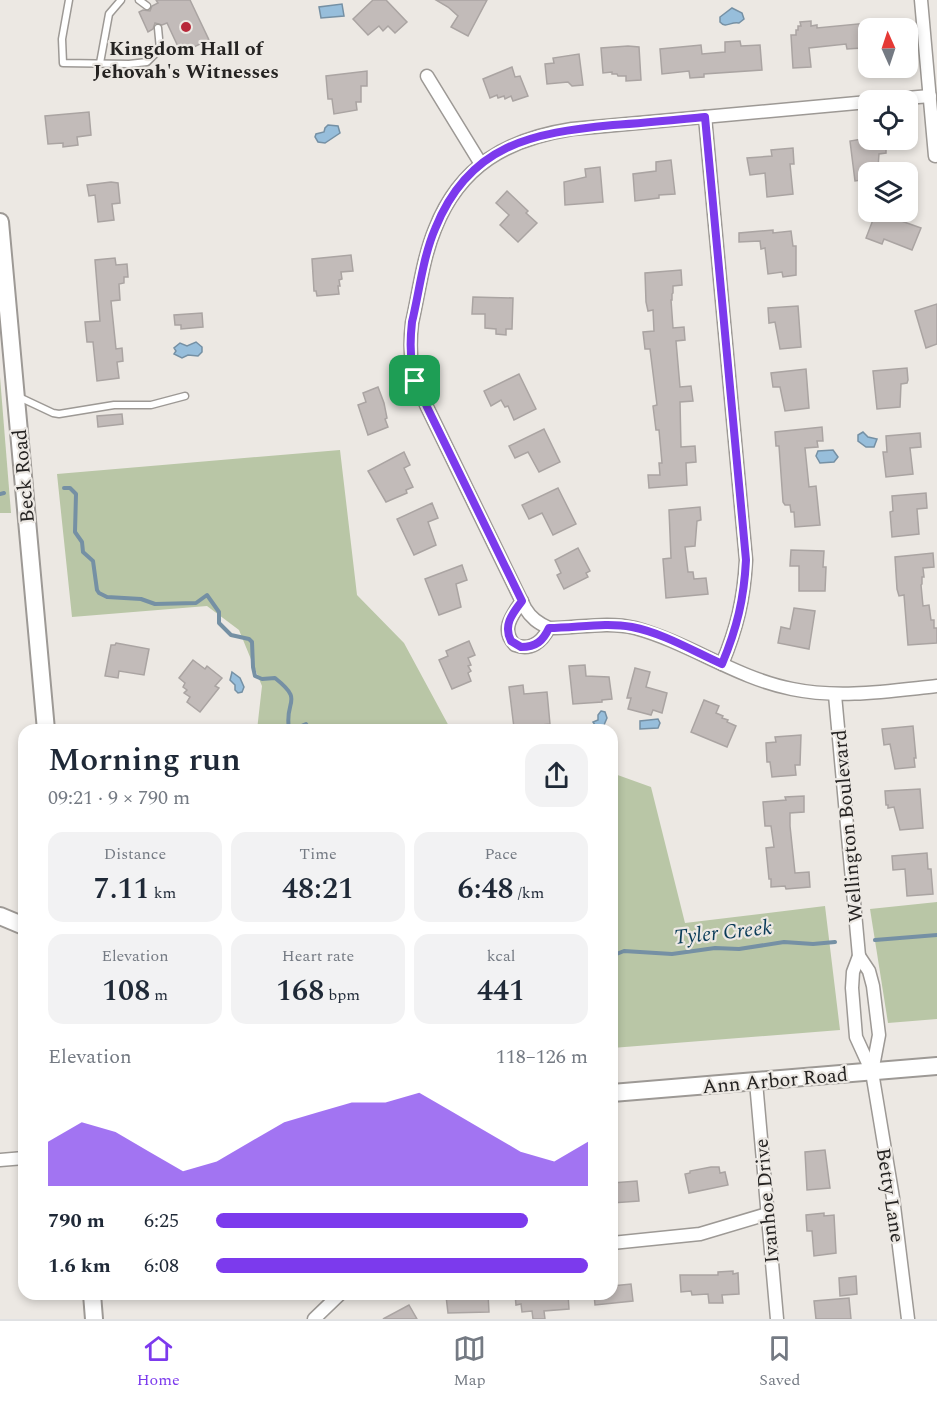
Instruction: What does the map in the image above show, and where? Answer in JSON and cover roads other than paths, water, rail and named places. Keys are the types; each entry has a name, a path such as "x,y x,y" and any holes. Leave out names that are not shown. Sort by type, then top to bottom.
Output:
{"main road":[{"name":"Beck Road","path":"0,222 45,724"},
{"path":"0,916 18,924"},
{"name":"Ann Arbor Road","path":"618,1093 937,1066"},
{"path":"92,1300 94,1319"}],"street":[{"path":"921,0 934,156"},
{"path":"427,76 481,164"},
{"path":"918,97 930,96"},
{"path":"858,103 549,133 512,145 481,164 453,194 435,229 412,322 410,354 415,381 528,614 534,620 549,628 633,627 773,684 812,693 835,695 937,686"},
{"path":"705,117 746,560 740,616 722,664"},
{"path":"522,601 510,618 507,628 509,637 515,645 527,647 538,643 543,640 549,628"},
{"name":"Wellington Boulevard","path":"835,695 859,956 853,972 852,988 856,1037 872,1072"},
{"name":"Wellington Boulevard","path":"859,956 869,970 878,1025 879,1035 872,1072"},
{"name":"Betty Lane","path":"872,1072 894,1209 908,1319"},
{"name":"Ivanhoe Drive","path":"756,1082 777,1319"},
{"path":"0,1160 18,1158"},
{"path":"618,1242 700,1234 767,1214"},
{"path":"314,1319 334,1300"}],"lane":[{"path":"69,0 62,39 63,63 147,62 160,49 158,28"},
{"path":"100,63 109,14 121,0"},
{"path":"139,0 147,6"},
{"path":"16,396 59,414 114,405 151,405 185,396"}],"water":[{"path":"342,4 344,16 321,18 319,7"},
{"path":"732,8 742,13 744,19 739,23 722,24 720,17"},
{"path":"328,125 338,126 340,133 325,143 318,142 316,134 324,132"},
{"path":"196,342 202,347 202,352 198,356 188,355 182,358 174,354 176,351 174,348 180,343 187,346"},
{"path":"863,432 868,437 877,439 874,447 866,447 858,441 858,435"},
{"path":"833,450 838,457 834,462 820,463 816,456 818,451"},
{"path":"232,672 240,678 244,687 242,692 238,693 235,690 235,685 230,680"},
{"path":"601,711 605,712 607,718 604,724 594,724 593,722 598,720"},
{"path":"658,719 660,723 658,728 640,729 640,721"}],"waterway":[{"name":"Tyler Creek","path":"64,488 70,488 76,494 75,532 82,542 83,552 93,561 99,593 107,597 141,599 155,604 196,603 207,595 219,612 219,623 231,635 249,639 252,642 255,676 262,679 275,678 289,692 291,701 288,724"},
{"name":"Tyler Creek","path":"0,494 4,493"},
{"name":"Tyler Creek","path":"875,940 937,935"},
{"name":"Tyler Creek","path":"618,953 624,951 672,954 715,948 739,949 784,942 813,944 835,942"}],"place":[{"name":"Kingdom Hall of Jehovah's Witnesses","path":"186,27"}]}
